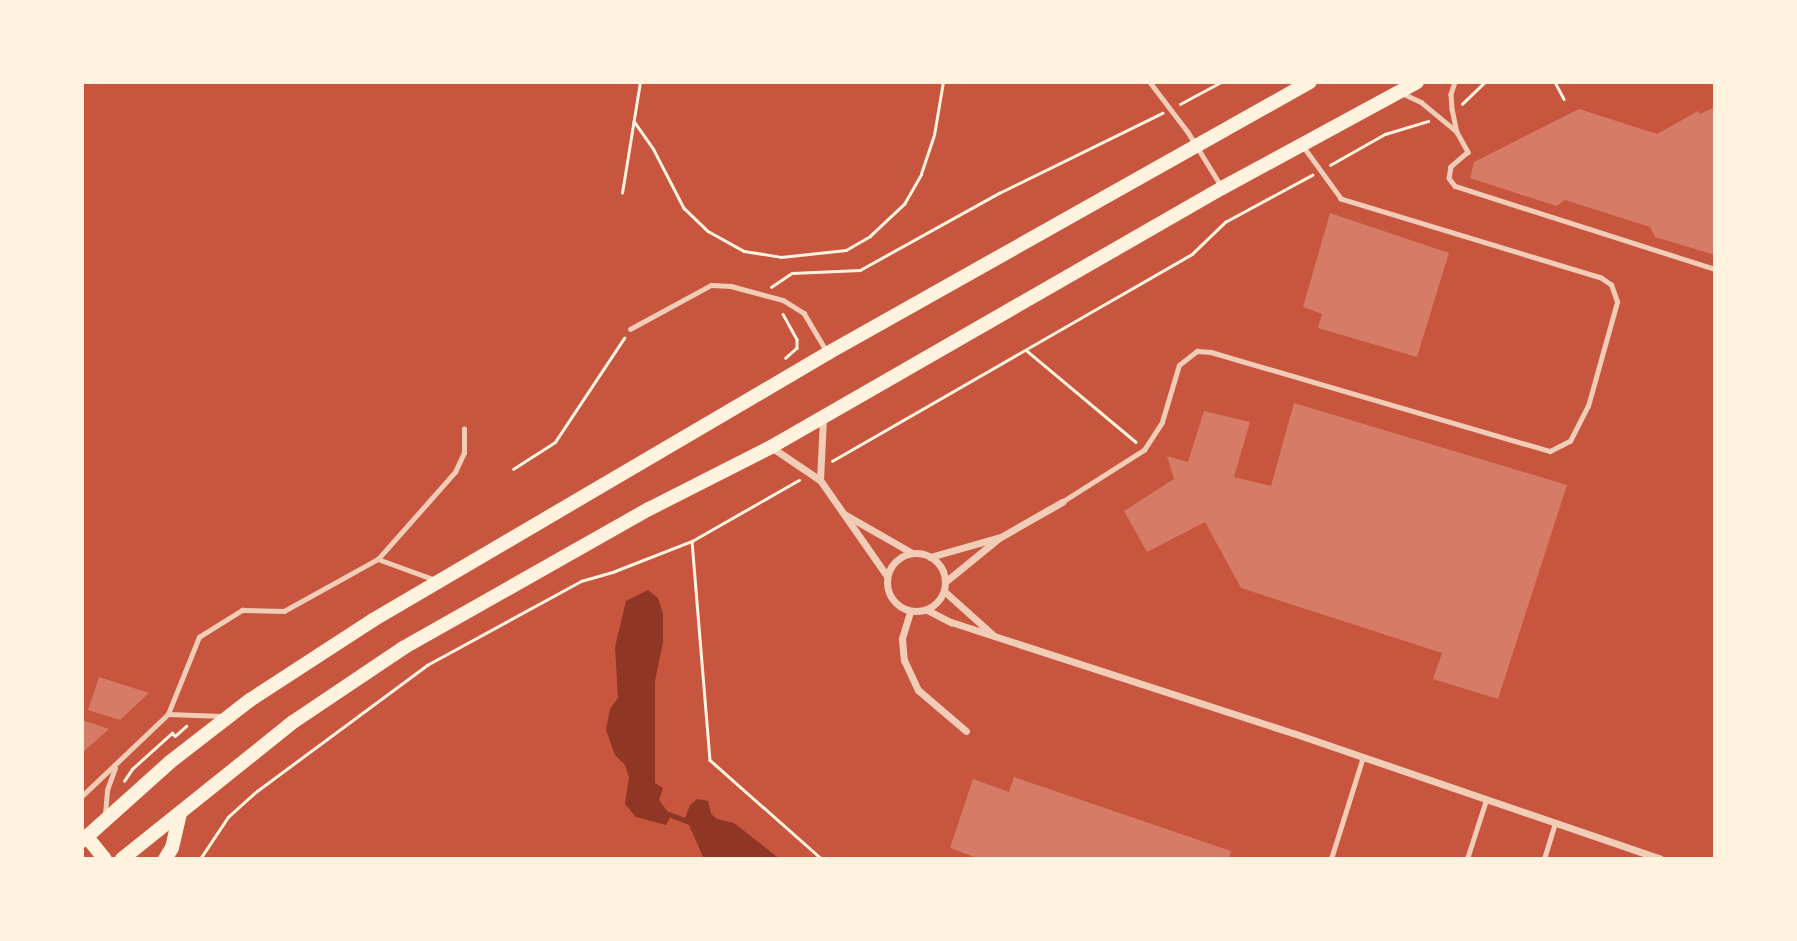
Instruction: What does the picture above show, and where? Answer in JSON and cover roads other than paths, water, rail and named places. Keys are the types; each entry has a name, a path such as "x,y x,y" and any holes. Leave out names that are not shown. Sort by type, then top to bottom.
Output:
{"main road":[{"path":"105,859 85,839 105,818 228,717 373,620 828,353 1310,82"},
{"path":"122,859 293,722 403,648 649,509 771,447 1222,188 1417,82"},
{"path":"165,859 172,848 180,813"}],"street":[{"path":"820,480 823,416"},
{"path":"771,447 820,480 887,576"},
{"path":"927,610 945,586 999,538 1062,502"},
{"path":"840,512 912,553 930,556 999,538"},
{"path":"912,553 896,561 887,576 886,586 894,603 910,612 927,610 951,622 1363,757 1660,859"},
{"path":"930,556 941,567 945,586 996,637"},
{"path":"910,612 902,639 904,660 918,691 966,731"}],"lane":[{"path":"1150,82 1172,108 1222,188"},
{"path":"1455,82 1451,94 1452,108 1457,132 1468,152 1451,167 1449,178 1455,187 1715,269"},
{"path":"1399,92 1421,102 1457,132"},
{"path":"1062,502 1144,450 1162,422 1179,365 1197,351 1211,352 1550,451 1570,441 1588,406 1617,302 1611,285 1601,278 1341,199 1302,145"},
{"path":"630,329 711,285 783,300 804,313 828,353"},
{"path":"82,796 116,767 168,714 199,636 242,610 284,611 378,559 455,472 464,453 464,429"},
{"path":"378,559 438,581"},
{"path":"168,714 228,717"},
{"path":"1331,859 1363,757"},
{"path":"105,818 107,790 116,767"},
{"path":"1466,859 1486,799"},
{"path":"1544,859 1555,823"}],"waterway":[{"path":"666,813 690,822"}]}
